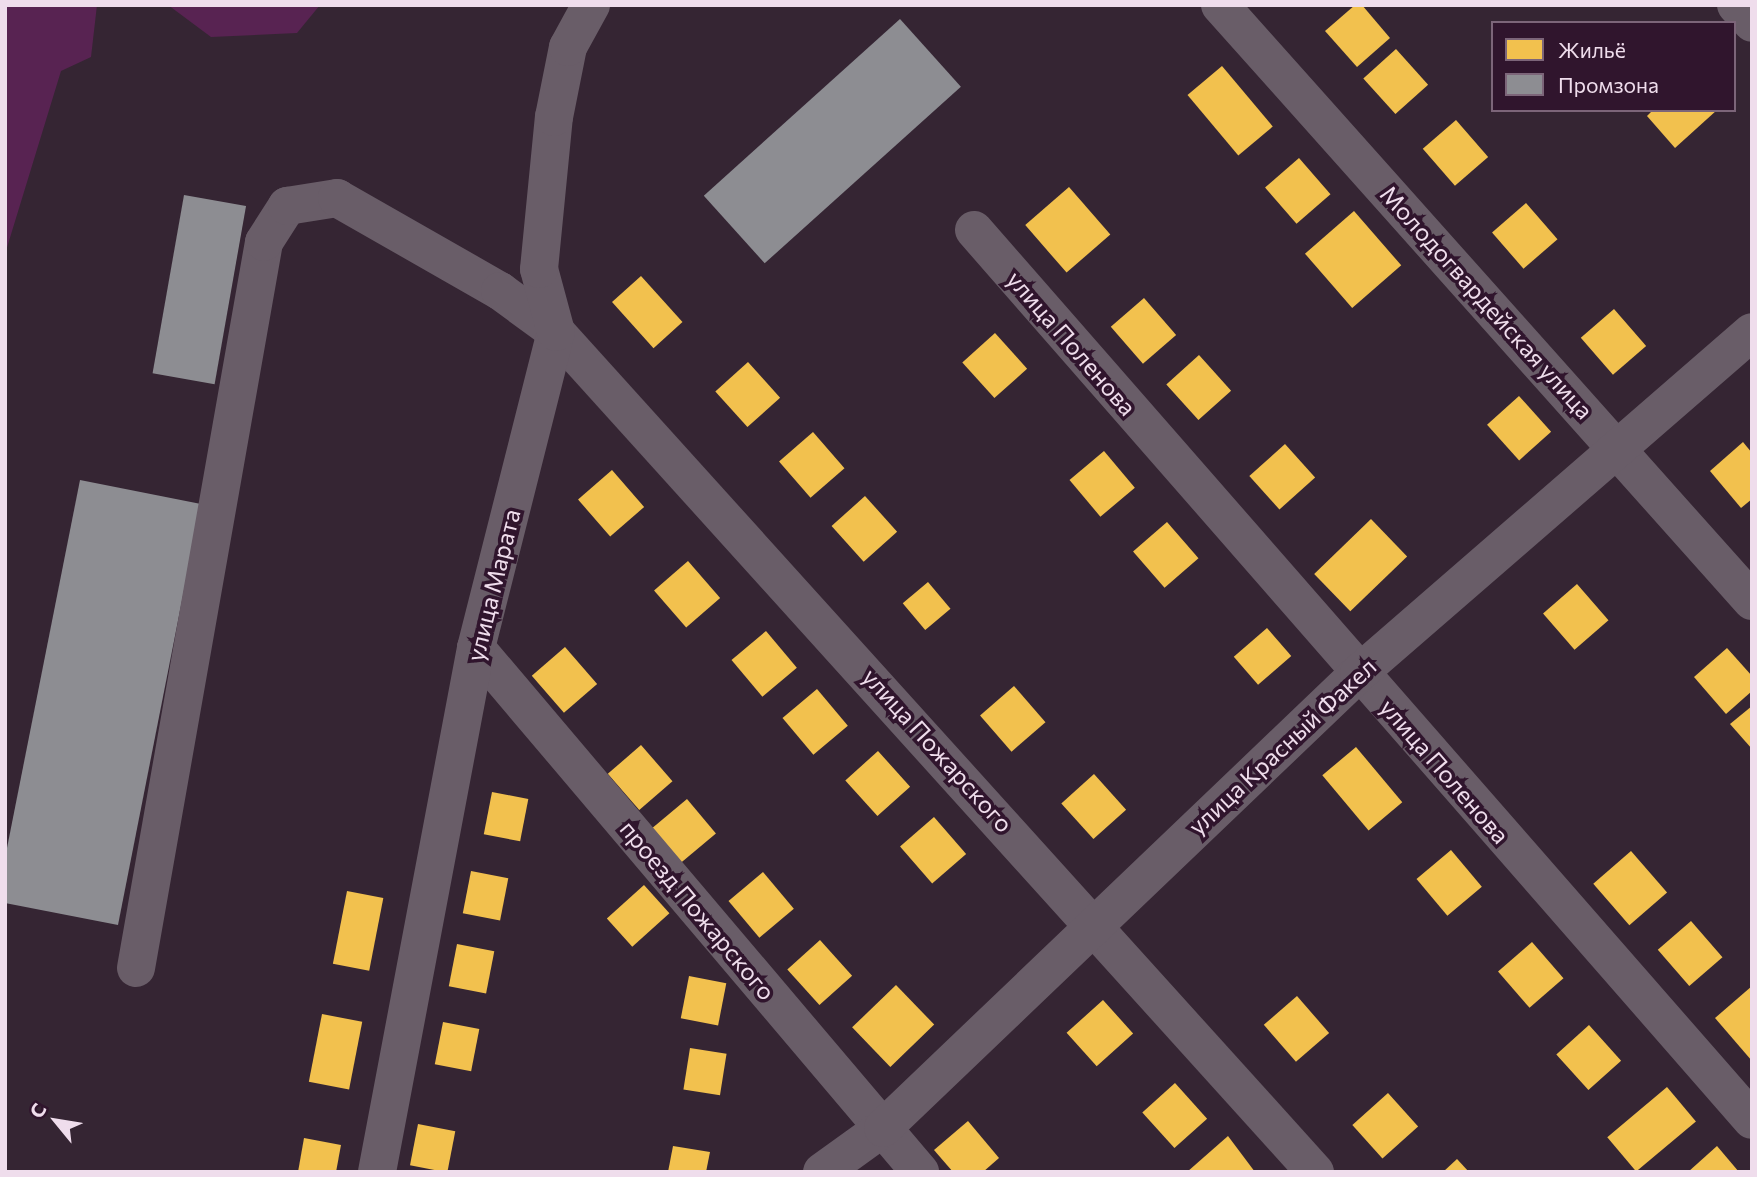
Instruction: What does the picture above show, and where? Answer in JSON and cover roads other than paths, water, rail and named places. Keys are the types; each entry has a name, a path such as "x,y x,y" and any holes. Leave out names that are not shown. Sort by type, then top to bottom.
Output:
{"street":[{"name":"улица Марата","path":"377,1172 476,648 556,332 539,269 554,117 568,47 591,5"},
{"name":"Молодогвардейская улица","path":"1220,5 1752,601"},
{"path":"1736,5 1752,23"},
{"name":"улица Пожарского","path":"136,968 264,243 287,206 337,198 500,291 556,332 1094,922 1315,1172"},
{"name":"улица Поленова","path":"974,230 1752,1120"},
{"name":"улица Красный Факел","path":"822,1172 883,1128 1094,922 1359,673 1616,446 1752,332"},
{"name":"проезд Пожарского","path":"476,648 920,1172"}]}
